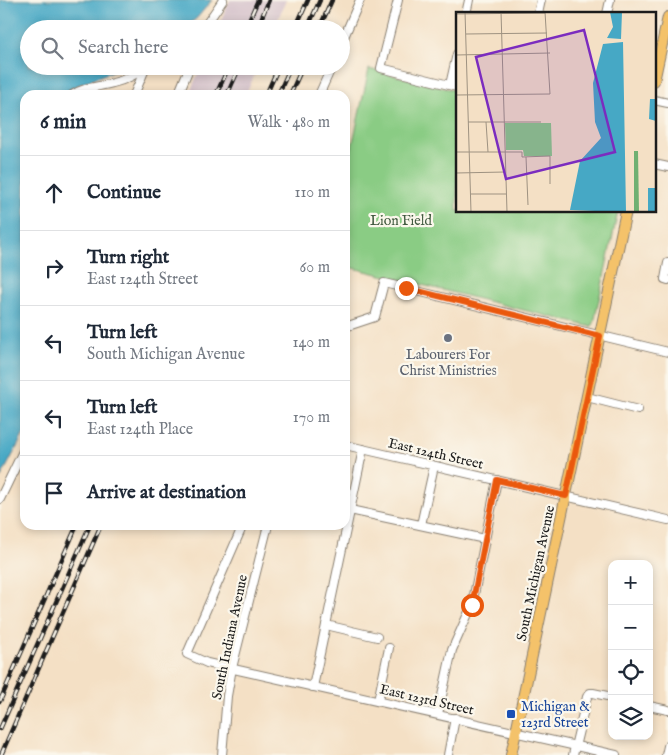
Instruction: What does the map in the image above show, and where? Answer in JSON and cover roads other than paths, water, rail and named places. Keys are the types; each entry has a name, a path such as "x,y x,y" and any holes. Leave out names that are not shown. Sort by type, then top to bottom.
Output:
{"main road":[{"path":"656,74 666,40 668,17"},
{"name":"South Michigan Avenue","path":"511,755 626,212"}],"street":[{"path":"211,20 223,0"},
{"path":"350,23 360,0"},
{"path":"398,0 381,68 453,86 456,62"},
{"path":"210,20 213,16"},
{"path":"83,90 113,83 135,75"},
{"path":"136,90 143,75"},
{"path":"180,90 186,75"},
{"path":"321,90 328,75"},
{"path":"668,263 665,279 668,280"},
{"path":"350,325 375,317 384,283 668,352"},
{"path":"586,397 638,410"},
{"name":"East 124th Street","path":"350,446 668,520"},
{"path":"363,449 350,510 485,539"},
{"path":"0,499 20,457"},
{"path":"421,525 434,466"},
{"path":"438,714 452,650 472,605 497,480"},
{"name":"East 123rd Street","path":"241,530 187,654 207,663 616,755"},
{"name":"South Indiana Avenue","path":"222,755 227,696 232,668 267,530"},
{"path":"313,687 346,530"},
{"path":"326,625 377,637"},
{"path":"378,701 390,648"},
{"path":"573,755 585,702 590,693 608,696"},
{"path":"653,707 668,710"},
{"path":"448,755 456,718"},
{"path":"666,755 668,746"}],"water":[{"path":"0,0 212,0 194,20 20,20 20,75 104,75 85,82 71,90 20,90 20,441 0,479"}],"railway":[{"path":"249,20 258,0"},
{"path":"261,20 269,0"},
{"path":"299,20 308,0"},
{"path":"311,20 320,0"},
{"path":"323,20 332,0"},
{"path":"218,90 225,75"},
{"path":"229,90 236,75"},
{"path":"268,90 275,75"},
{"path":"280,90 287,75"},
{"path":"292,90 299,75"},
{"path":"0,701 75,530"},
{"path":"0,729 88,530"},
{"path":"1,755 99,530"}],"place":[{"name":"Labourers For Christ Ministries","path":"448,338"},
{"name":"Michigan & 123rd Street","path":"511,714"}],"park label":[{"name":"Lion Field","path":"401,220"}]}
